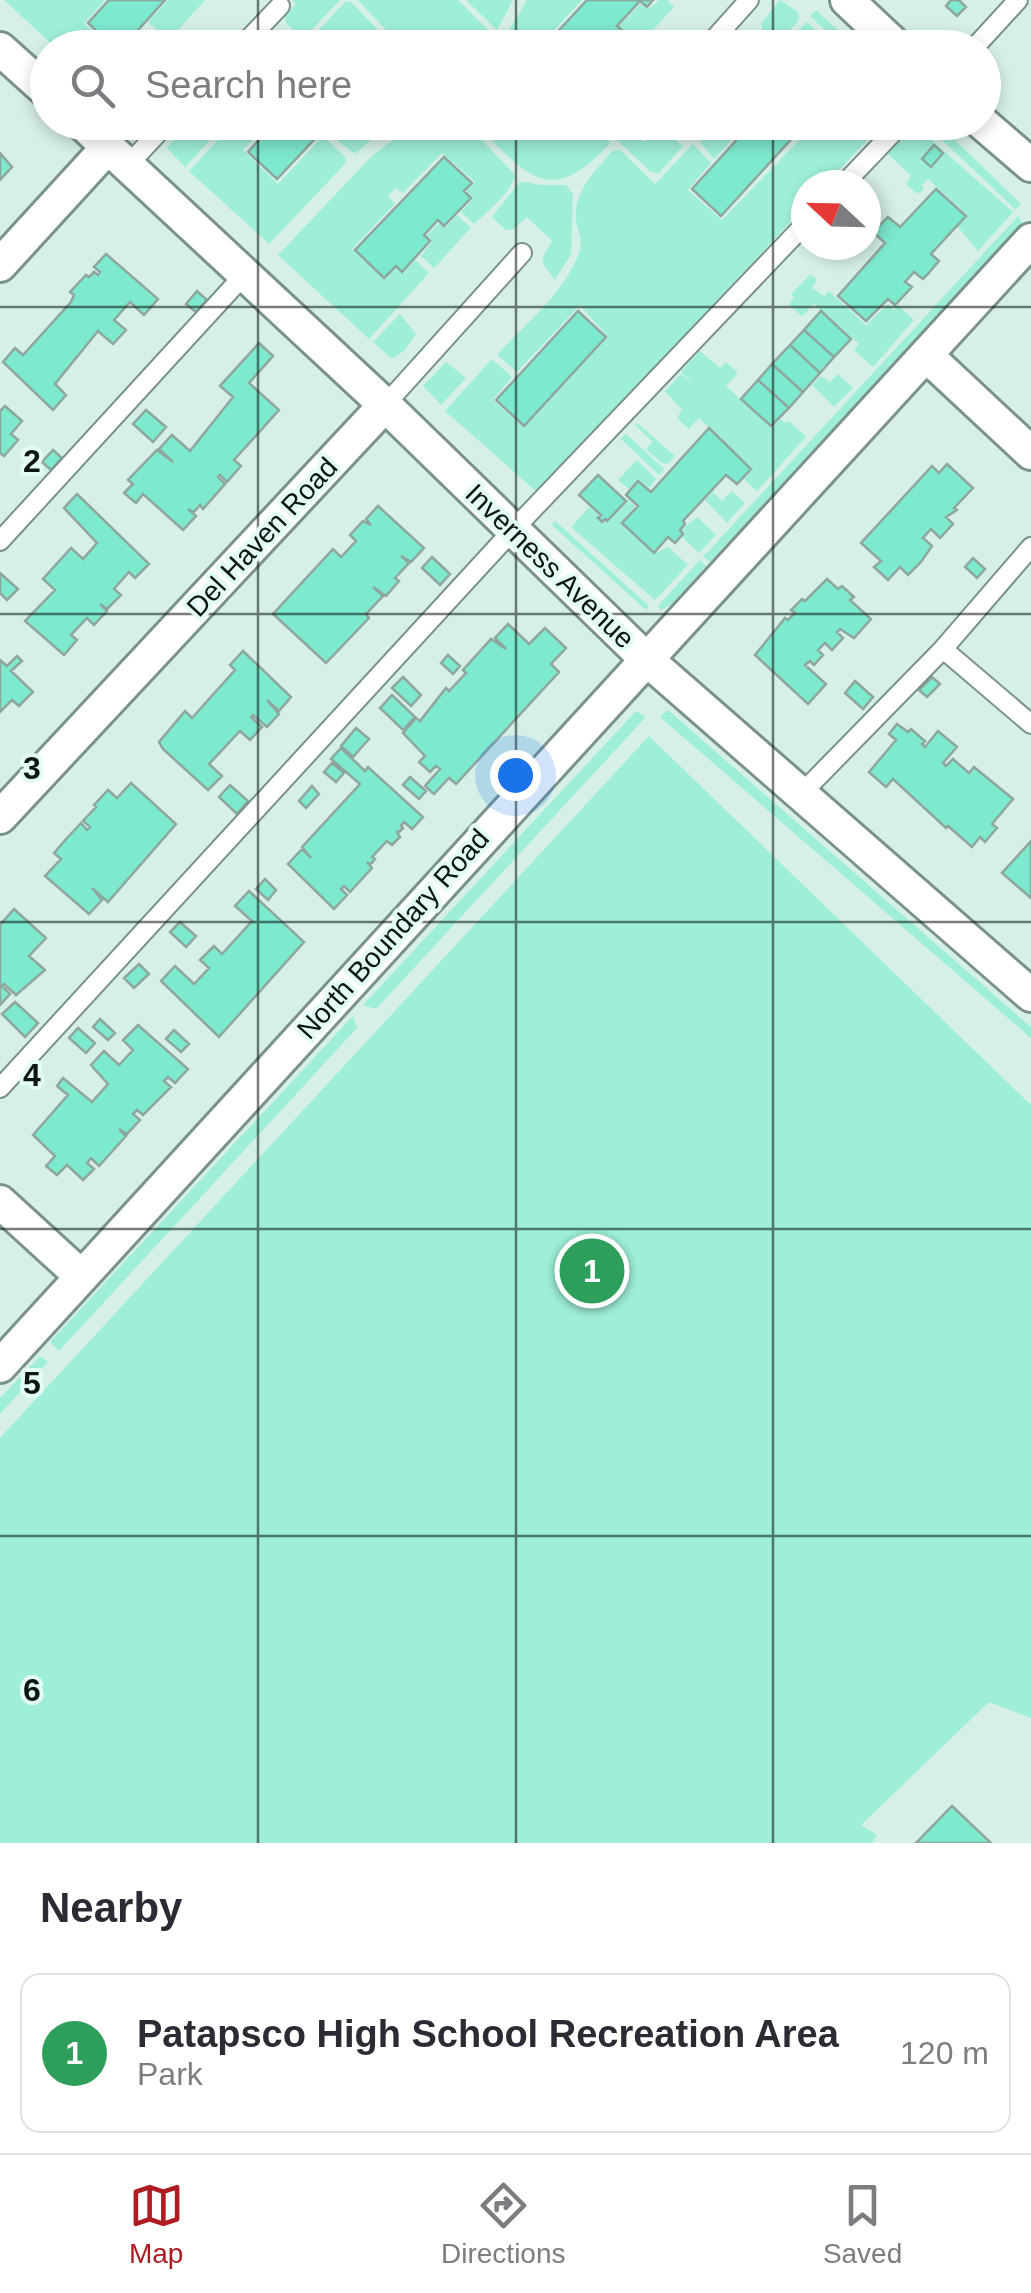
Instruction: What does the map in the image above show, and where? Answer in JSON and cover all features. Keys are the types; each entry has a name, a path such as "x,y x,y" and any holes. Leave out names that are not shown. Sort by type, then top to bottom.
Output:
{"street":[{"path":"847,0 879,30"},
{"path":"0,49 30,76"},
{"path":"1001,139 1031,165"},
{"name":"Inverness Avenue","path":"101,140 385,406 645,658 1031,995"},
{"path":"0,265 118,156"},
{"name":"North Boundary Road","path":"0,1366 1031,240"},
{"path":"926,356 1031,453"},
{"name":"Del Haven Road","path":"0,817 385,406"},
{"path":"0,1202 80,1276"}],"lane":[{"path":"722,30 749,0"},
{"path":"990,30 1018,0"},
{"path":"257,30 280,6"},
{"path":"118,156 142,140"},
{"path":"857,170 886,140"},
{"path":"0,1088 513,530 791,239"},
{"name":"Del Haven Road","path":"385,406 522,253"},
{"path":"0,541 245,274"},
{"path":"801,794 943,648 1031,547"},
{"path":"943,648 1031,724"}],"green space":[{"path":"4,0 105,0 84,24 91,30 37,30"},
{"path":"168,0 205,0 178,30 157,30 148,22"},
{"path":"292,0 340,0 312,30 293,30 286,23 285,15 296,4"},
{"path":"358,0 458,0 488,30 386,30"},
{"path":"466,0 513,0 497,30"},
{"path":"527,0 582,0 554,30 509,30"},
{"path":"659,0 667,0 674,7 653,30 623,30 619,26 640,4 649,9"},
{"path":"780,0 798,12 799,20 790,30 762,30 761,23"},
{"path":"350,1 378,30 319,30"},
{"path":"816,10 838,30 825,30 810,16"},
{"path":"807,22 815,30 799,30"},
{"path":"174,140 210,140 185,167 167,148"},
{"path":"218,140 252,140 243,150 278,184 319,140 327,140 346,158 345,164 269,244 189,171"},
{"path":"337,140 371,140 355,154"},
{"path":"393,140 482,140 515,175 504,196 474,224 461,212 473,198 466,191 475,182 442,153 403,193 396,188 388,196 395,204 352,249 384,279 395,268 403,273 415,260 429,273 369,339 278,255 372,156"},
{"path":"492,140 610,143 589,164 570,176 554,180 538,177"},
{"path":"617,140 676,140 683,146 659,173 651,172"},
{"path":"699,140 731,140 714,159"},
{"path":"800,140 867,140 839,170 791,170 791,221 538,493 445,411 492,359 512,377 493,400 523,427 608,337 580,305 517,372 497,355 555,293 574,265 581,246 576,219 578,199 612,151 620,150 655,184 693,144 711,163 688,190 722,220"},
{"path":"897,140 931,140 1013,212 978,251 958,227 967,215 928,179 917,194 906,184 911,176 886,152"},
{"path":"942,140 955,140 1021,204 1016,210"},
{"path":"519,183 566,185 573,194 571,254 555,280 543,261 552,241 527,217 512,230 506,230 492,217"},
{"path":"457,215 471,228 434,268 421,256 432,242 426,236 439,223 446,227"},
{"path":"1018,216 1022,223 1017,230 710,562 703,557"},
{"path":"810,275 817,279 812,288 824,296 829,291 866,325 888,304 894,310 898,305 914,320 873,367 854,350 859,344 814,304 802,316 789,305 794,297 791,294"},
{"path":"400,314 416,334 404,351 392,359 373,342"},
{"path":"700,351 720,368 726,362 738,373 726,386 771,428 780,419 789,421 806,437 757,491 744,479 753,469 699,418 689,429 677,418 682,410 665,391 681,374 697,388 681,372"},
{"path":"446,362 466,378 441,405 423,386"},
{"path":"838,374 853,388 834,407 812,385 821,376 830,382"},
{"path":"637,423 675,456 669,463 663,464 646,449 653,442"},
{"path":"626,434 664,469 659,475 621,439"},
{"path":"637,460 656,479 649,488 638,479 629,489 618,480"},
{"path":"732,491 745,503 727,523 705,500 713,492 722,501"},
{"path":"627,499 635,506 621,523 654,554 668,547 688,565 655,600 571,527 589,507 602,523 607,521"},
{"path":"697,517 716,535 699,553 682,537 685,534 681,530"},
{"path":"555,521 649,606 646,610 552,525"},
{"path":"700,560 706,566 672,604 661,610 658,606"},
{"path":"668,710 1031,1027 1031,1038 660,717"},
{"path":"636,711 646,717 376,1009 363,1005"},
{"path":"649,736 1031,1105 1031,1718 989,1702 861,1825 877,1835 872,1843 0,1843 0,1438"},
{"path":"353,1016 357,1028 59,1351 50,1342"},
{"path":"40,1356 48,1362 0,1414 0,1398"}],"building":[{"path":"109,0 165,0 138,30 95,30 88,23"},
{"path":"587,0 653,0 647,7 640,1 617,26 622,30 559,30"},
{"path":"951,0 959,0 966,7 957,16 946,6"},
{"path":"259,140 314,140 277,179 248,152"},
{"path":"737,140 791,140 721,216 692,189"},
{"path":"934,145 943,153 931,167 922,159"},
{"path":"0,153 12,167 0,180"},
{"path":"444,157 472,183 464,191 471,198 444,226 438,220 424,235 430,241 402,272 396,266 384,278 355,250"},
{"path":"936,189 966,216 931,254 939,261 928,274 923,279 914,272 905,282 912,287 895,305 888,299 866,321 838,296 870,260 881,260 885,243 881,239 881,224 888,217 900,227"},
{"path":"106,254 158,299 144,315 130,302 114,320 126,330 113,344 98,331 55,384 66,395 53,410 3,362 15,348 23,355 71,302 74,295 70,292 86,275 98,275 100,272 94,267"},
{"path":"197,291 207,300 196,312 186,304"},
{"path":"578,311 606,337 524,426 496,400"},
{"path":"821,311 851,339 834,357 804,330"},
{"path":"804,330 834,357 820,373 790,345"},
{"path":"259,343 273,356 249,383 279,410 234,460 241,466 227,482 218,477 225,484 203,509 200,505 194,512 188,509 196,516 183,530 143,494 136,503 124,493 133,484 128,480 157,450 173,462 159,449 172,435 190,451 233,397 220,386"},
{"path":"790,345 820,373 803,392 772,364"},
{"path":"772,364 803,392 789,408 758,380"},
{"path":"758,380 789,408 771,426 741,399"},
{"path":"5,406 22,421 11,434 18,440 4,456 0,453 0,411"},
{"path":"146,410 166,427 153,442 133,424"},
{"path":"709,428 751,469 737,484 726,475 683,521 683,534 675,543 668,537 654,553 622,523 638,506 626,495 638,481 651,492"},
{"path":"53,450 62,458 51,470 42,462"},
{"path":"947,464 973,488 954,508 957,510 946,517 953,524 940,538 931,529 923,538 932,546 921,562 908,575 900,567 888,580 874,567 881,561 861,543 932,466 939,473"},
{"path":"598,475 626,501 602,522 598,518 601,515 579,495"},
{"path":"77,494 149,564 135,578 129,572 114,589 121,595 107,609 100,604 107,611 94,625 87,618 71,635 77,640 64,655 25,621 55,590 43,579 71,548 83,559 97,543 64,508"},
{"path":"378,506 424,548 411,562 401,556 409,563 386,596 373,587 383,596 366,614 369,618 326,663 273,614 333,549 341,557 356,541 350,535 363,521 371,525 366,519"},
{"path":"432,557 450,574 440,585 422,568"},
{"path":"973,558 985,569 977,578 965,567"},
{"path":"0,573 18,589 7,600 0,593"},
{"path":"827,579 838,589 842,586 854,597 850,600 871,619 854,638 840,629 837,632 843,638 832,650 825,643 818,650 823,655 814,665 810,661 805,665 826,684 808,704 755,655 785,618 788,620 795,613 791,610"},
{"path":"508,624 529,644 545,628 566,648 551,664 559,672 456,784 449,778 434,794 425,786 440,769 436,766 430,772 419,762 425,756 403,733 416,718 420,721 446,688 449,691 466,673 463,670 491,639 506,649 495,638"},
{"path":"243,651 291,697 279,711 267,700 279,714 267,727 253,715 262,727 250,740 240,731 209,764 222,776 208,790 159,742 185,711 192,718 235,670 230,665"},
{"path":"448,655 460,666 453,674 441,663"},
{"path":"17,656 22,661 11,671 33,692 19,706 12,700 0,712 0,660 7,666"},
{"path":"403,677 421,695 411,706 392,688"},
{"path":"932,677 940,684 927,697 919,690"},
{"path":"855,681 873,697 863,709 845,693"},
{"path":"392,695 415,717 403,730 380,708"},
{"path":"897,724 908,732 911,729 925,741 925,747 938,731 957,747 943,763 946,766 953,759 969,773 974,767 1013,799 992,824 997,828 985,842 980,837 972,847 893,779 886,787 869,772 896,740 889,734"},
{"path":"356,728 369,739 353,757 341,746"},
{"path":"341,748 423,817 412,829 404,822 403,828 396,831 400,837 392,845 387,841 370,865 367,862 372,868 350,892 344,886 341,889 347,895 334,909 288,864 302,849 311,858 302,847 360,784 331,759"},
{"path":"332,763 344,773 336,782 324,772"},
{"path":"410,777 426,791 419,799 403,785"},
{"path":"131,783 176,824 108,902 92,888 102,900 89,914 45,876 61,859 54,853 67,838 81,823 87,830 90,827 83,821 94,805 108,790 117,798"},
{"path":"230,785 248,801 237,814 219,797"},
{"path":"312,786 319,794 306,808 299,801"},
{"path":"1031,841 1031,898 1002,873"},
{"path":"265,879 276,890 268,900 256,889"},
{"path":"249,891 304,942 219,1037 161,981 175,966 194,984 209,968 200,960 214,946 222,954 252,921 235,906"},
{"path":"14,909 46,938 29,956 45,970 16,995 4,984 10,994 0,1005 0,925"},
{"path":"180,922 196,936 186,947 170,932"},
{"path":"139,964 149,974 134,988 124,978"},
{"path":"15,1002 38,1023 25,1037 2,1014"},
{"path":"100,1019 115,1033 108,1040 93,1027"},
{"path":"138,1025 188,1069 175,1083 168,1077 164,1081 171,1087 143,1115 137,1110 133,1114 140,1120 127,1134 119,1129 126,1136 99,1166 91,1158 87,1163 94,1169 83,1180 67,1165 57,1175 46,1166 55,1156 33,1135 68,1095 57,1086 63,1078 92,1102 108,1084 91,1065 104,1051 119,1065 133,1050 123,1040"},
{"path":"78,1028 95,1043 86,1053 69,1038"},
{"path":"174,1030 189,1044 181,1052 166,1039"},
{"path":"952,1806 991,1843 916,1843"}],"place":[{"name":"Patapsco High School Recreation Area","path":"592,1271"}]}
